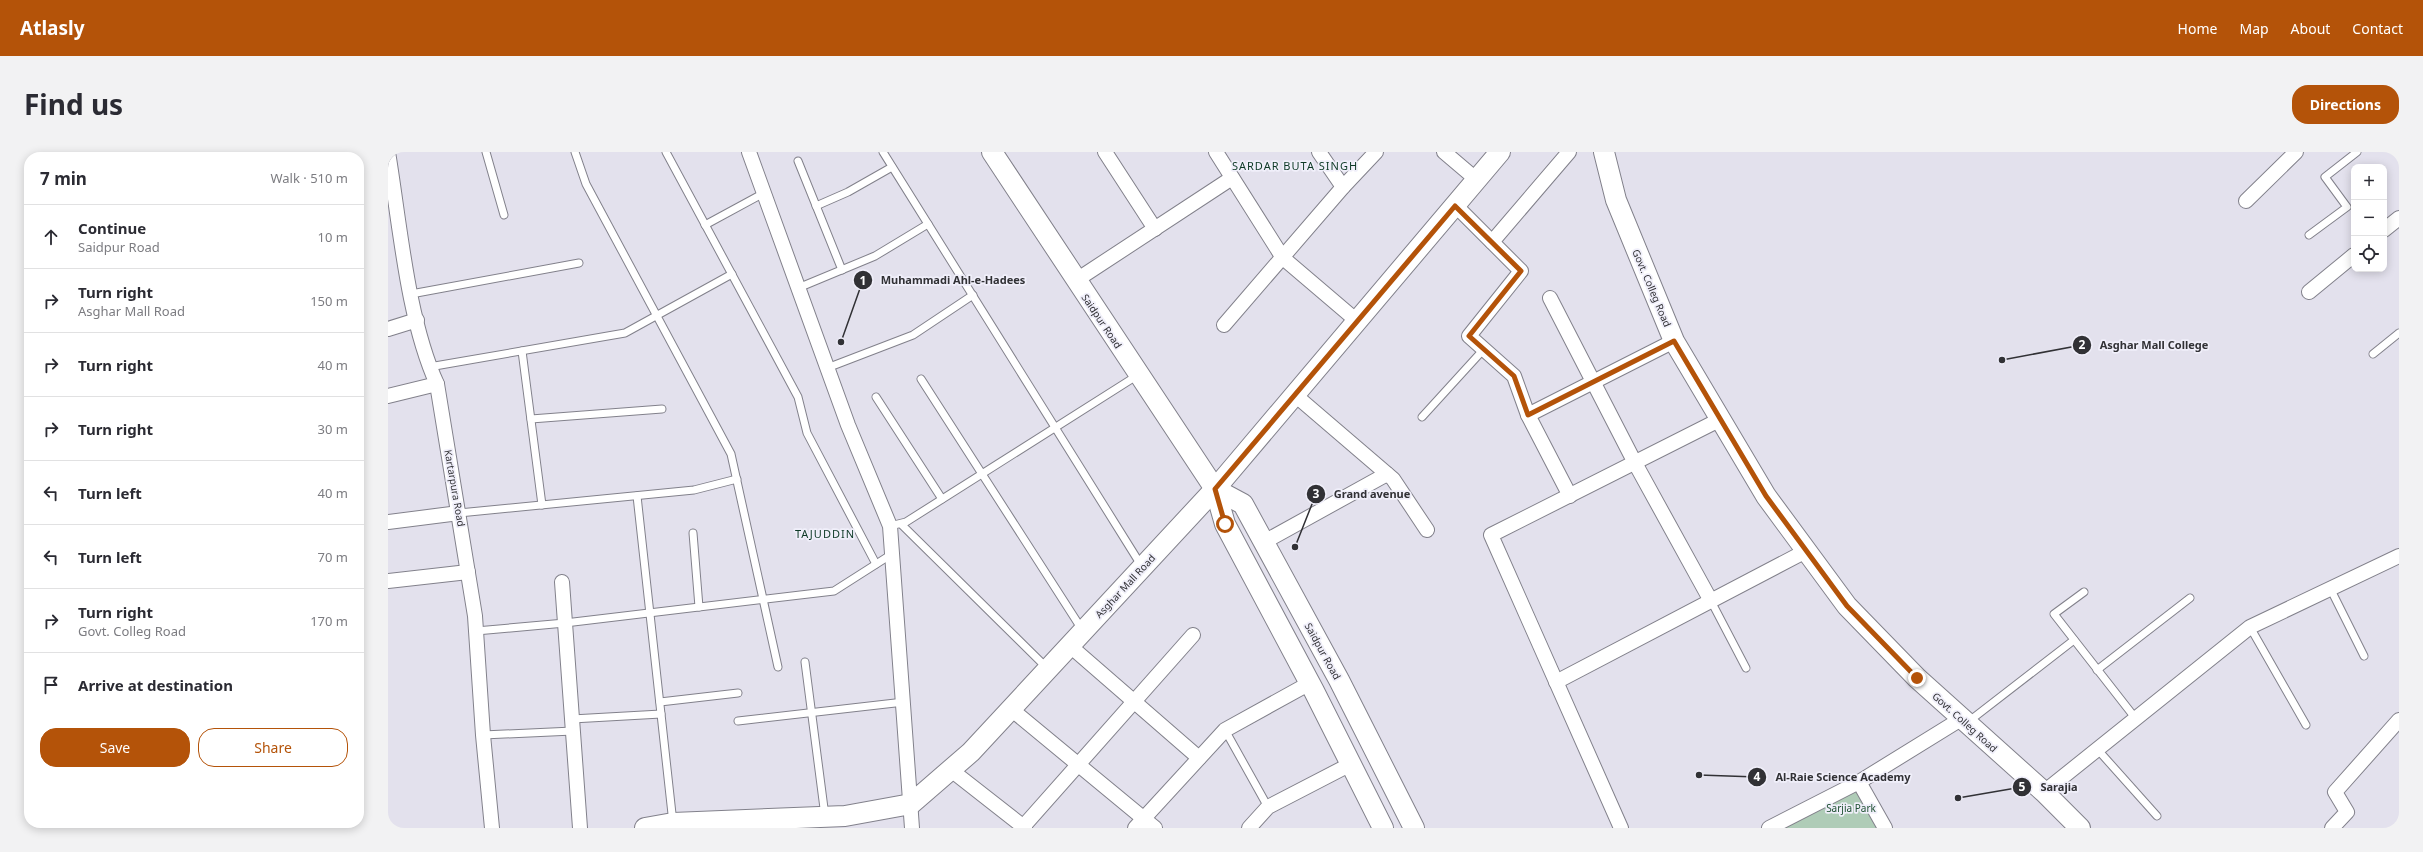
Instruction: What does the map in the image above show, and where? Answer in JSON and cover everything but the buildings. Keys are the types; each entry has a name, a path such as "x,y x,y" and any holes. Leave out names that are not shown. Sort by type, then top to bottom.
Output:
{"main road":[{"name":"Saidpur Road","path":"992,152 1075,281 1215,489 1225,524 1310,683 1383,828"},
{"name":"Asghar Mall Road","path":"911,804 971,752 1215,489 1500,152"},
{"name":"Govt. Colleg Road","path":"1604,152 1616,200 1674,341 1766,496 1847,606 1917,678 2044,792 2080,828"},
{"name":"Saidpur Road","path":"1215,489 1243,504 1339,680 1414,828"},
{"path":"645,828 673,823 785,823 825,817 845,816 911,804"}],"street":[{"name":"Kartarpura Road","path":"388,152 411,294 429,367 437,384 460,513 476,631 482,735 492,828"},
{"path":"1216,152 1283,258 1357,321"},
{"path":"1319,152 1343,187"},
{"path":"1224,325 1343,187 1376,152"},
{"path":"1444,152 1477,180"},
{"path":"1492,242 1569,152"},
{"path":"2246,201 2296,152"},
{"path":"1107,153 1154,229"},
{"path":"753,154 764,193 827,368 895,525 892,554 912,828"},
{"path":"1075,281 1232,178"},
{"path":"1455,206 1521,271 1469,336 1514,376 1528,415 1570,496"},
{"path":"2387,228 2399,218"},
{"path":"2310,292 2351,258"},
{"path":"1550,298 1635,463 1711,601"},
{"path":"388,329 417,320"},
{"path":"1528,415 1674,341"},
{"path":"388,396 437,384"},
{"path":"1295,395 1393,479 1427,530"},
{"path":"1621,828 1491,535 1721,419"},
{"path":"1264,542 1387,474"},
{"path":"388,522 460,513"},
{"path":"1556,682 1806,551"},
{"path":"2044,792 2136,720 2250,627 2399,556"},
{"path":"388,581 468,572"},
{"path":"562,582 580,828"},
{"path":"951,770 1023,827 1193,635"},
{"path":"1069,645 1198,758"},
{"path":"1139,823 1224,730 1310,683"},
{"path":"1011,709 1078,764 1139,823 1155,828"},
{"path":"2332,828 2347,812 2335,792 2399,720"},
{"path":"1770,828 1859,782 1964,721"},
{"path":"1249,828 1268,807 1351,764"},
{"path":"1859,782 1885,828"}],"lane":[{"path":"486,152 504,215"},
{"path":"575,152 586,184 731,454 778,667"},
{"path":"666,152 798,397 807,433 876,564"},
{"path":"883,152 1142,567"},
{"path":"2310,235 2347,207 2325,178 2357,152"},
{"path":"798,161 842,270"},
{"path":"816,206 848,192 892,167"},
{"path":"705,225 764,193"},
{"path":"798,288 875,256 928,224"},
{"path":"411,294 579,263"},
{"path":"429,367 625,333 732,274"},
{"path":"827,368 913,335 972,295"},
{"path":"2373,354 2399,333"},
{"path":"1422,417 1484,349"},
{"path":"522,351 542,505"},
{"path":"1048,668 895,525 942,499 1138,375"},
{"path":"921,379 1083,631"},
{"path":"876,398 942,499"},
{"path":"531,419 662,409"},
{"path":"460,513 694,490 737,479"},
{"path":"637,496 673,823"},
{"path":"693,533 699,607"},
{"path":"476,631 565,623 834,591 892,554"},
{"path":"2330,588 2364,656"},
{"path":"2084,592 2054,614 2136,720"},
{"path":"2097,670 2190,598"},
{"path":"1711,601 1746,668"},
{"path":"2250,627 2306,725"},
{"path":"1964,721 2074,640"},
{"path":"805,662 825,817"},
{"path":"660,702 738,693"},
{"path":"738,721 904,702"},
{"path":"482,735 661,714"},
{"path":"1224,730 1268,807"},
{"path":"2098,750 2157,816"}],"green space":[{"name":"Sarjia Park","path":"1859,782 1885,828 1769,828"}],"place":[{"name":"Muhammadi Ahl-e-Hadees","path":"841,342"},
{"name":"Asghar Mall College","path":"2002,360"},
{"name":"Grand avenue","path":"1295,547"},
{"name":"Al-Raie Science Academy","path":"1699,775"},
{"name":"Sarajia","path":"1958,798"}],"district":[{"name":"SARDAR BUTA SINGH","path":"1295,166"},
{"name":"TAJUDDIN","path":"825,534"}],"route":[{"path":"1225,524 1215,489 1455,206 1521,271 1469,336 1514,376 1528,415 1674,341 1766,496 1847,606 1917,678"}]}
